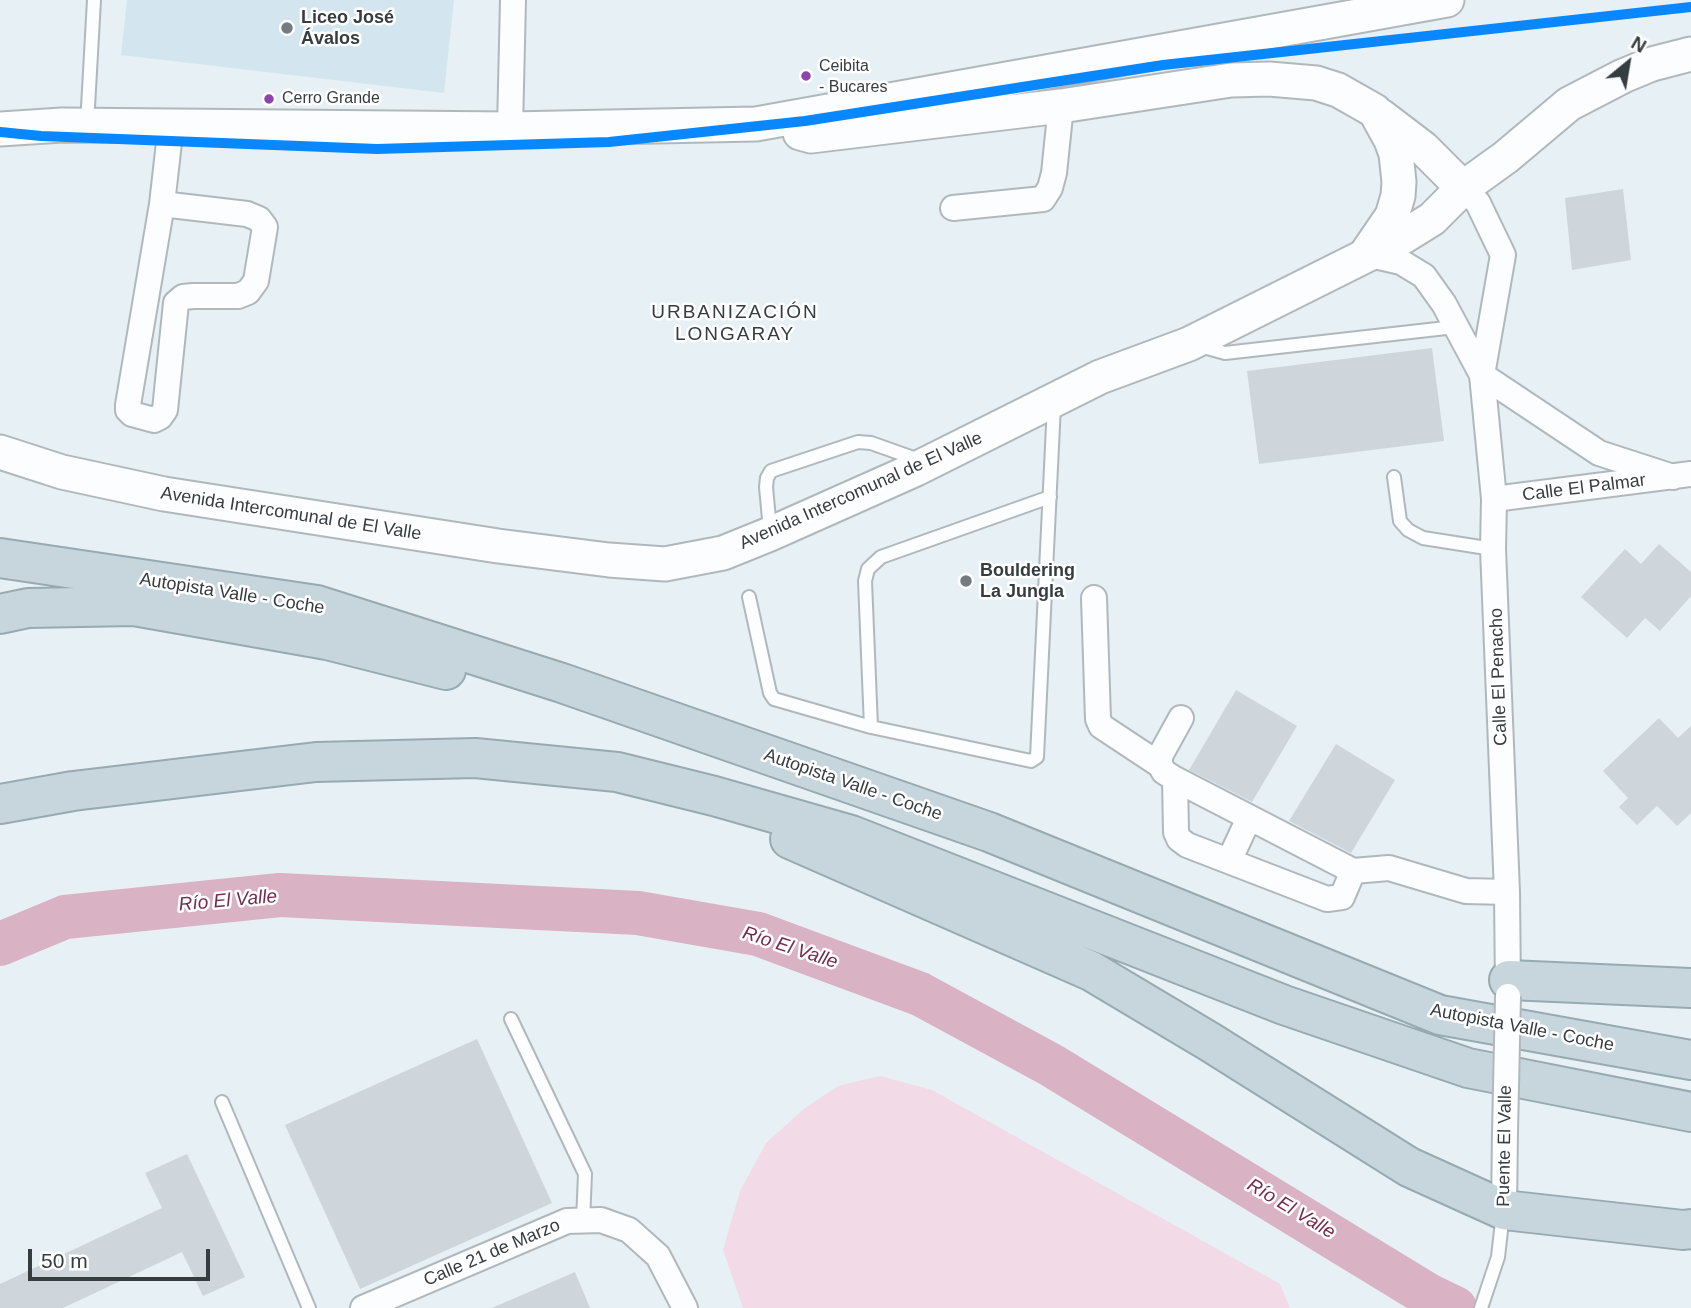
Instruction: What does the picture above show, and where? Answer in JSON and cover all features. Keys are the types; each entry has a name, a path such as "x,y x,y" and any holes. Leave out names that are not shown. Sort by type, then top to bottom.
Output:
{"highway":[{"name":"Autopista Valle - Coche","path":"0,558 317,605 562,683 989,832 1440,1015 1691,1060"},
{"path":"0,614 27,608 134,606 327,640 517,688 562,683"},
{"path":"0,804 73,792 316,762 461,758 617,772 851,835 1284,1005 1468,1068 1691,1112"},
{"path":"676,787 1091,971 1409,1167 1504,1210 1691,1229"},
{"path":"1508,988 1691,988"}],"main road":[{"path":"0,129 75,125 510,129 756,124 1383,6 1447,0"},
{"name":"Avenida Intercomunal de El Valle","path":"0,452 62,472 164,494 498,546 665,564 723,553 928,463 1100,377 1189,344 1403,237 1432,219 1463,188 1506,157 1569,104 1652,64 1691,54"},
{"path":"756,124 811,136 1061,106 1231,80 1301,81 1338,90 1375,111 1423,148 1463,188"},
{"path":"1366,254 1392,216 1399,182 1396,154 1375,111"},
{"path":"0,153 75,125"},
{"path":"0,427 62,472"}],"street":[{"path":"510,129 513,0"},
{"path":"953,208 1043,199 1050,188 1054,173 1061,106"},
{"path":"162,204 247,214 258,219 265,227 256,281 248,292 238,296 183,297 176,303 165,410 154,420 132,414 128,405 162,204 171,125"},
{"path":"1463,188 1478,204 1503,255 1482,375"},
{"path":"1366,254 1401,262 1424,276 1444,304 1482,375"},
{"name":"Calle El Palmar","path":"1482,375 1599,453 1682,476"},
{"name":"Calle El Penacho","path":"1482,375 1494,499 1493,550 1507,892 1508,988"},
{"name":"Calle El Palmar","path":"1494,499 1682,476"},
{"path":"1094,598 1098,719 1101,726 1168,772 1353,872 1389,868 1466,891 1507,892"},
{"path":"1181,718 1160,756 1168,772 1179,839 1228,862 1326,899 1342,897 1353,872"},
{"path":"1228,862 1249,818"},
{"name":"Puente El Valle","path":"1504,1210 1508,988"},
{"path":"583,1221 601,1220 629,1230 658,1256 685,1308"},
{"name":"Calle 21 de Marzo","path":"363,1308 567,1221 583,1221"}],"lane":[{"path":"75,125 94,0"},
{"path":"1189,344 1225,353 1455,327"},
{"path":"749,597 770,694 774,699 871,727 1031,761 1037,757 1054,401"},
{"path":"770,534 766,478 771,471 858,442 871,443 928,463"},
{"path":"1394,477 1400,521 1409,530 1423,538 1493,550"},
{"path":"871,727 865,581 868,569 881,557 1050,497"},
{"path":"512,1019 585,1174 583,1221"},
{"path":"222,1102 309,1308"},
{"name":"Puente El Valle","path":"1481,1308 1498,1257 1504,1210"}],"shaded area":[{"name":"Liceo José Ávalos","path":"127,0 454,0 444,93 121,55"},
{"path":"880,1076 932,1090 1280,1284 1290,1308 743,1308 723,1250 740,1191 766,1143 805,1108 838,1086"}],"building":[{"path":"1623,189 1631,260 1572,270 1565,198"},
{"path":"1432,348 1444,441 1259,464 1247,371"},
{"path":"1659,544 1691,572 1691,596 1660,631 1645,618 1627,638 1581,597 1625,549 1641,564"},
{"path":"1236,690 1297,726 1252,802 1189,770"},
{"path":"1659,718 1678,738 1691,726 1691,813 1677,826 1657,806 1637,825 1619,807 1628,798 1603,771"},
{"path":"1336,744 1395,780 1351,853 1289,821"},
{"path":"477,1039 552,1203 360,1289 285,1125"},
{"path":"187,1154 245,1277 203,1296 182,1252 63,1308 0,1308 0,1284 162,1208 145,1173"},
{"path":"575,1272 590,1308 492,1308"}],"waterway":[{"name":"Río El Valle","path":"0,944 65,917 280,895 638,913 758,934 920,994 1051,1065 1428,1295 1455,1308"}],"transit line":[{"path":"0,132 41,136 377,149 609,142 805,121 1163,65 1691,7"}],"place":[{"name":"Liceo José Ávalos","path":"287,28"},
{"name":"Ceibita - Bucares","path":"806,76"},
{"name":"Cerro Grande","path":"269,99"},
{"name":"Bouldering La Jungla","path":"966,581"}],"district":[{"name":"URBANIZACIÓN LONGARAY","path":"735,324"}]}
